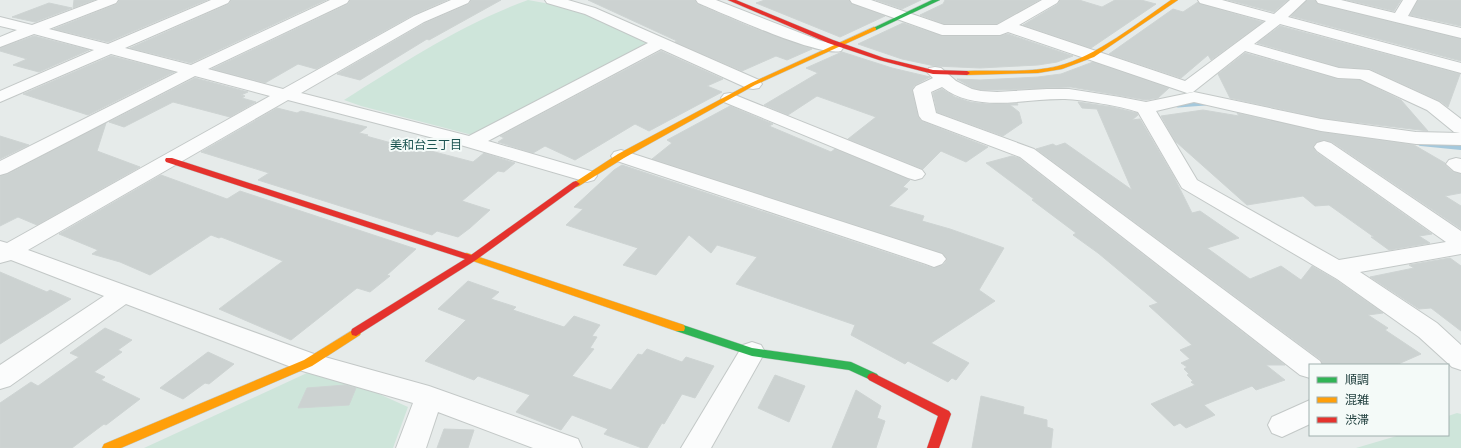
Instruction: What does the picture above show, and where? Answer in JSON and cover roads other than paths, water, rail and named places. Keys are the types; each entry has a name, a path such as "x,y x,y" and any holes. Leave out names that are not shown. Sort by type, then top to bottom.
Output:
{"street":[{"path":"0,42 111,0"},
{"path":"0,97 223,0"},
{"path":"0,169 192,71 342,0"},
{"path":"3,252 286,96 419,19 463,0"},
{"path":"552,0 590,10 753,84"},
{"path":"703,0 817,45 839,46"},
{"path":"730,0 839,46 939,76 972,96 994,99 1064,94 1133,104 1146,108 1194,97 1321,125 1416,138 1461,139"},
{"path":"857,0 942,30 1000,30 1052,0"},
{"path":"108,448 308,362 473,258 587,176 621,156 730,98 753,84 937,0"},
{"path":"1175,0 1092,56 1060,68 1038,71 939,76 922,90 928,116 1027,153 1309,367"},
{"path":"1206,0 1276,20 1461,68"},
{"path":"1006,26 1187,88 1276,20 1298,0"},
{"path":"1323,0 1461,33"},
{"path":"1399,18 1410,0"},
{"path":"0,21 286,96 471,142 587,176"},
{"path":"471,142 660,43"},
{"path":"1243,46 1338,73 1363,74 1432,106 1461,128"},
{"path":"730,98 915,174"},
{"path":"1146,108 1189,184 1336,268 1428,330 1461,360"},
{"path":"1324,147 1461,242"},
{"path":"621,156 934,259"},
{"path":"169,160 473,258 752,352 851,366 944,414 933,448"},
{"path":"1336,268 1461,247"},
{"path":"3,252 124,294 308,362 429,397 567,448"},
{"path":"0,379 124,294"},
{"path":"696,448 752,352"},
{"path":"412,448 429,397"},
{"path":"1282,426 1309,412"}],"waterway":[{"path":"1178,105 1205,103"},
{"path":"1421,143 1461,147"}],"district":[{"name":"美和台三丁目","path":"426,145"}]}
